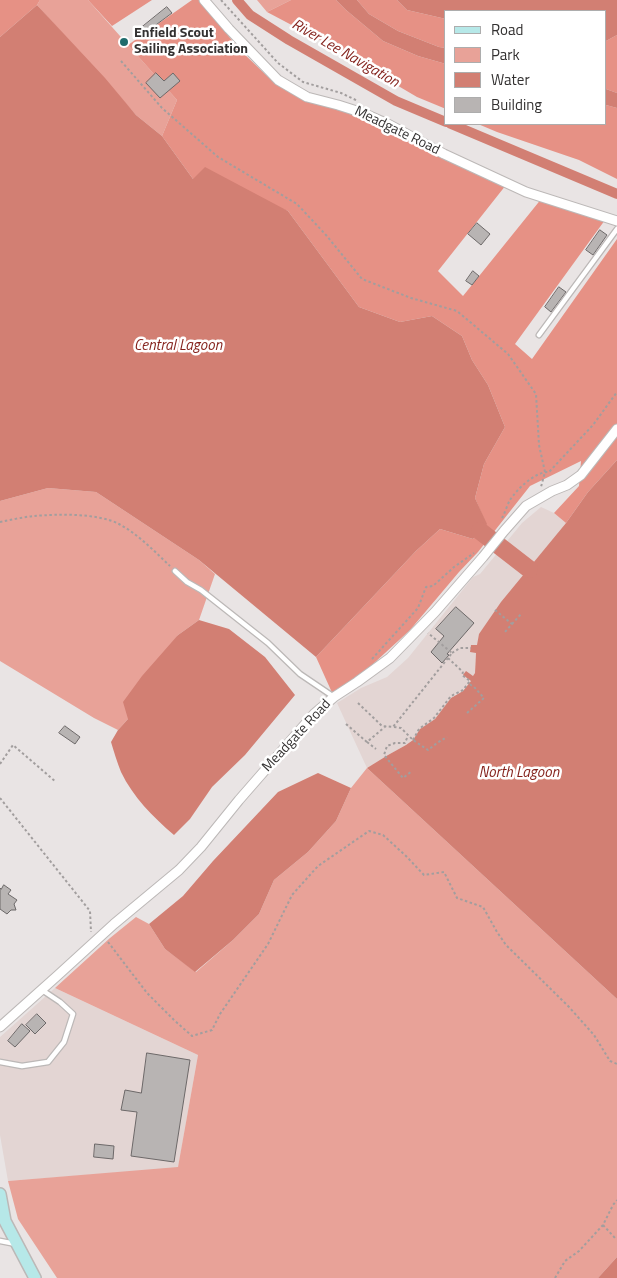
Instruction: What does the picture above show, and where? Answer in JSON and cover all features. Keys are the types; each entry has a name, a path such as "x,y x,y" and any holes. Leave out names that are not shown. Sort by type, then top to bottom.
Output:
{"street":[{"name":"Meadgate Road","path":"204,0 278,80 307,97 363,113 444,154 526,192 617,222"},
{"name":"Meadgate Road","path":"0,1027 94,941 179,870 201,847 314,714 334,697 390,658 435,612 480,554 526,506 567,485 581,474 617,429"},
{"path":"0,1196 5,1221 35,1278"}],"lane":[{"path":"539,335 617,229"},
{"path":"175,571 268,643 300,674 334,697"},
{"path":"0,1062 22,1066 48,1062 64,1042 73,1014 60,1002 42,990"},
{"path":"0,1241 17,1244"}],"path":[{"path":"221,0 278,63 297,78 358,101"},
{"path":"121,60 162,108 218,157 297,204 326,235 362,279 412,298 457,311 508,354 536,394 539,445 545,472 538,499"},
{"path":"501,519 510,500 528,481 545,472 549,472 593,425 617,392"},
{"path":"0,522 34,516 82,515 104,519 118,523 135,534 175,571"},
{"path":"370,660 418,608 426,586 433,586 454,567 480,554"},
{"path":"495,610 512,624"},
{"path":"504,634 522,613"},
{"path":"420,626 452,654"},
{"path":"393,727 448,658 460,648 470,648"},
{"path":"413,740 419,729 431,721 451,696 463,690 470,681 462,675 464,672 448,658"},
{"path":"467,714 484,698 468,683"},
{"path":"358,703 382,726 401,728 413,740 428,750 447,737"},
{"path":"346,724 376,750"},
{"path":"367,742 386,726"},
{"path":"407,734 408,739 405,743 395,743 387,746 384,755 402,778 412,771"},
{"path":"0,764 13,745 56,782"},
{"path":"0,798 90,911 90,928 94,941"},
{"path":"102,934 147,992 192,1036 212,1030 220,1014 268,944 292,895 318,866 370,831 383,835 424,875 444,872 457,898 483,908 506,945 569,1007 594,1035 610,1061 617,1064"},
{"path":"555,1278 564,1261 578,1251 603,1225 617,1200"},
{"path":"603,1225 615,1238"}],"shaded area":[{"path":"0,0 40,0 37,5 0,37"},
{"path":"88,0 152,0 112,26"},
{"path":"192,0 199,0 240,50 266,75 283,88 303,98 359,115 506,185 438,271 463,296 542,198 605,220 515,344 532,359 617,239 617,460 588,492 566,523 554,513 579,486 581,461 530,486 478,552 410,630 359,677 334,697 316,657 416,551 440,529 473,539 486,524 475,498 484,464 505,427 488,385 472,360 462,336 432,316 400,322 359,307 288,211 193,179 162,136 177,100 128,45"},
{"path":"291,0 336,0 383,41 418,56 444,63 444,108 417,97 320,40 267,12"},
{"path":"357,0 397,0 407,10 444,19 444,48 398,31 369,14"},
{"path":"617,35 617,93 607,89 607,40"},
{"path":"607,105 617,108 617,179 579,160 480,125 607,125"},
{"path":"541,507 554,513 566,523 529,569 476,653 475,673 471,681 463,691 454,695 435,719 420,729 413,740 367,768 337,703 361,688 387,677 408,658 473,577 480,574 522,523"},
{"path":"55,988 198,1055 178,1168 8,1181 0,1135 0,1037"}],"green space":[{"path":"40,0 88,0 177,100 162,136 136,115 37,5"},
{"path":"257,0 291,0 267,12"},
{"path":"48,488 96,492 199,560 215,574 199,620 178,635 128,719 118,730 94,718 0,661 0,501"},
{"path":"367,768 617,999 617,1257 598,1278 57,1278 18,1219 8,1181 178,1167 198,1055 55,988 136,917 149,924 165,949 196,972 233,940 259,914 274,880 308,852 336,821 351,788"}],"water":[{"path":"336,0 357,0 369,14 398,31 444,48 444,63 418,56 383,41"},
{"path":"397,0 617,0 617,35 607,40 607,10 444,10 444,19 407,10"},
{"name":"Central Lagoon","path":"37,5 105,78 136,115 162,136 193,179 205,167 288,211 359,307 400,322 432,316 462,336 472,360 488,385 505,427 484,464 475,498 487,524 473,539 440,529 416,551 316,657 199,560 96,492 48,488 0,501 0,37"},
{"path":"607,89 617,93 617,108 607,105"},
{"name":"North Lagoon","path":"617,460 617,999 367,768 413,740 420,729 435,719 451,698 463,691 471,681 463,675 466,671 473,676 475,673 476,653 470,652 471,645 477,645 479,634 501,602 566,523 588,492"},
{"path":"199,620 229,629 265,657 295,695 245,755 212,787 190,819 174,835 151,814 131,790 121,772 111,742 118,730 128,719 123,702 142,676 178,635"},
{"path":"318,773 351,788 336,821 308,852 274,880 259,914 233,940 195,972 165,949 149,924 183,896 278,792"},
{"path":"617,1257 617,1278 598,1278"}],"building":[{"path":"167,7 172,13 145,33 141,28"},
{"path":"156,73 164,81 173,73 180,81 160,98 146,83"},
{"path":"477,223 490,234 481,245 468,234"},
{"path":"600,230 607,235 593,255 586,250"},
{"path":"473,271 479,276 472,285 466,281"},
{"path":"559,287 566,292 551,312 545,307"},
{"path":"456,607 474,623 447,654 449,655 442,663 431,652 444,636 436,629"},
{"path":"65,726 80,737 75,744 59,733"},
{"path":"4,885 11,890 8,894 17,900 14,904 16,910 11,910 7,914 0,909 0,888"},
{"path":"37,1014 46,1023 35,1034 26,1025"},
{"path":"22,1024 30,1031 15,1047 8,1041"},
{"path":"147,1053 190,1060 174,1162 131,1156 137,1112 121,1110 125,1090 141,1093"},
{"path":"95,1144 114,1146 113,1159 94,1157"}],"waterway":[{"name":"River Lee Navigation","path":"237,0 250,15 289,40 396,101 444,121"},
{"name":"River Lee Navigation","path":"453,125 617,194"},
{"path":"480,531 529,569"}],"place":[{"name":"Enfield Scout Sailing Association","path":"124,42"}]}
